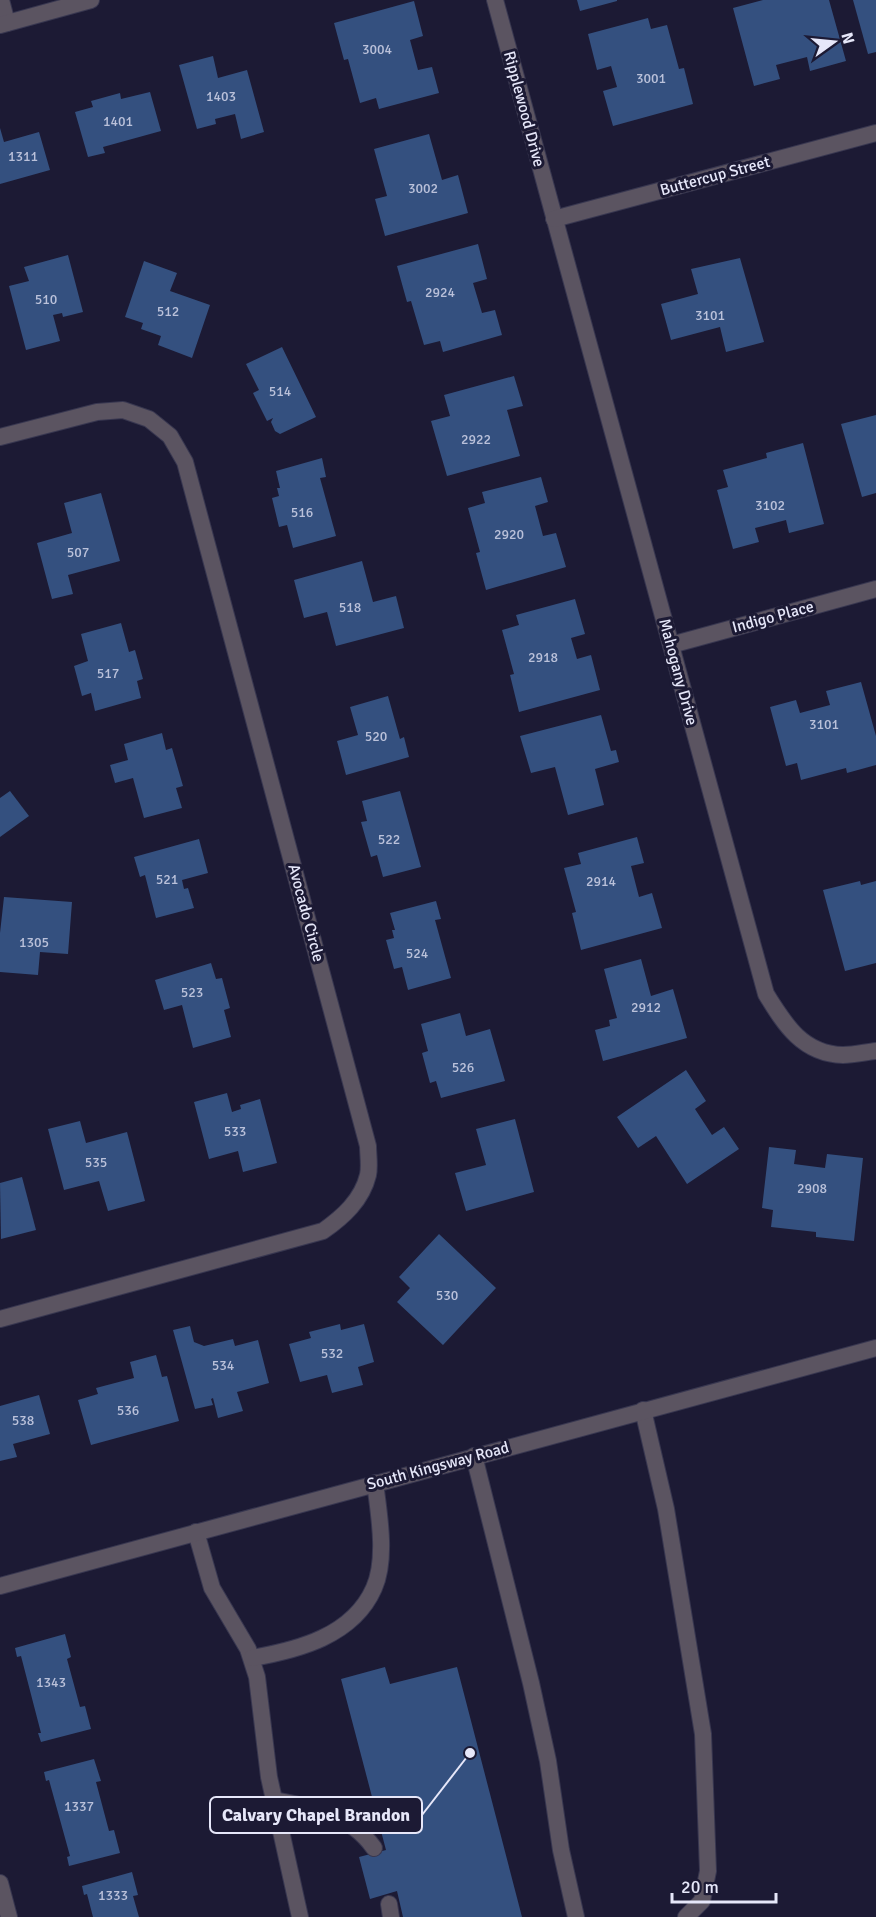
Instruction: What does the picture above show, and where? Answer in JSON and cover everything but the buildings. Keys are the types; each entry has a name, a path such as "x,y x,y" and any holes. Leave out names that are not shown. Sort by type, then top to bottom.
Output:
{"street":[{"path":"1,0 4,24 91,0"},
{"name":"Ripplewood Drive","path":"495,0 554,219"},
{"name":"Buttercup Street","path":"554,219 876,133"},
{"name":"Mahogany Drive","path":"554,219 766,994 785,1026 811,1047 842,1055 876,1051"},
{"name":"Avocado Circle","path":"0,437 97,412 123,410 149,419 170,436 185,462 368,1146 368,1174 358,1198 343,1217 323,1231 0,1319"},
{"name":"Indigo Place","path":"671,645 876,589"},
{"name":"South Kingsway Road","path":"0,1586 876,1348"},
{"path":"643,1410 666,1509 703,1734 708,1871 702,1901 686,1917"},
{"path":"474,1456 531,1683 548,1761 561,1850 576,1917"},
{"path":"252,1658 300,1648 344,1624 361,1609 375,1587 380,1560 380,1528 375,1483"},
{"path":"196,1532 212,1588 252,1658 260,1695 268,1777 300,1917"},
{"path":"273,1800 314,1807 332,1813 350,1823 366,1837 374,1848"},
{"path":"0,1883 9,1917"}],"place":[{"name":"Calvary Chapel Brandon","path":"470,1753"}]}
